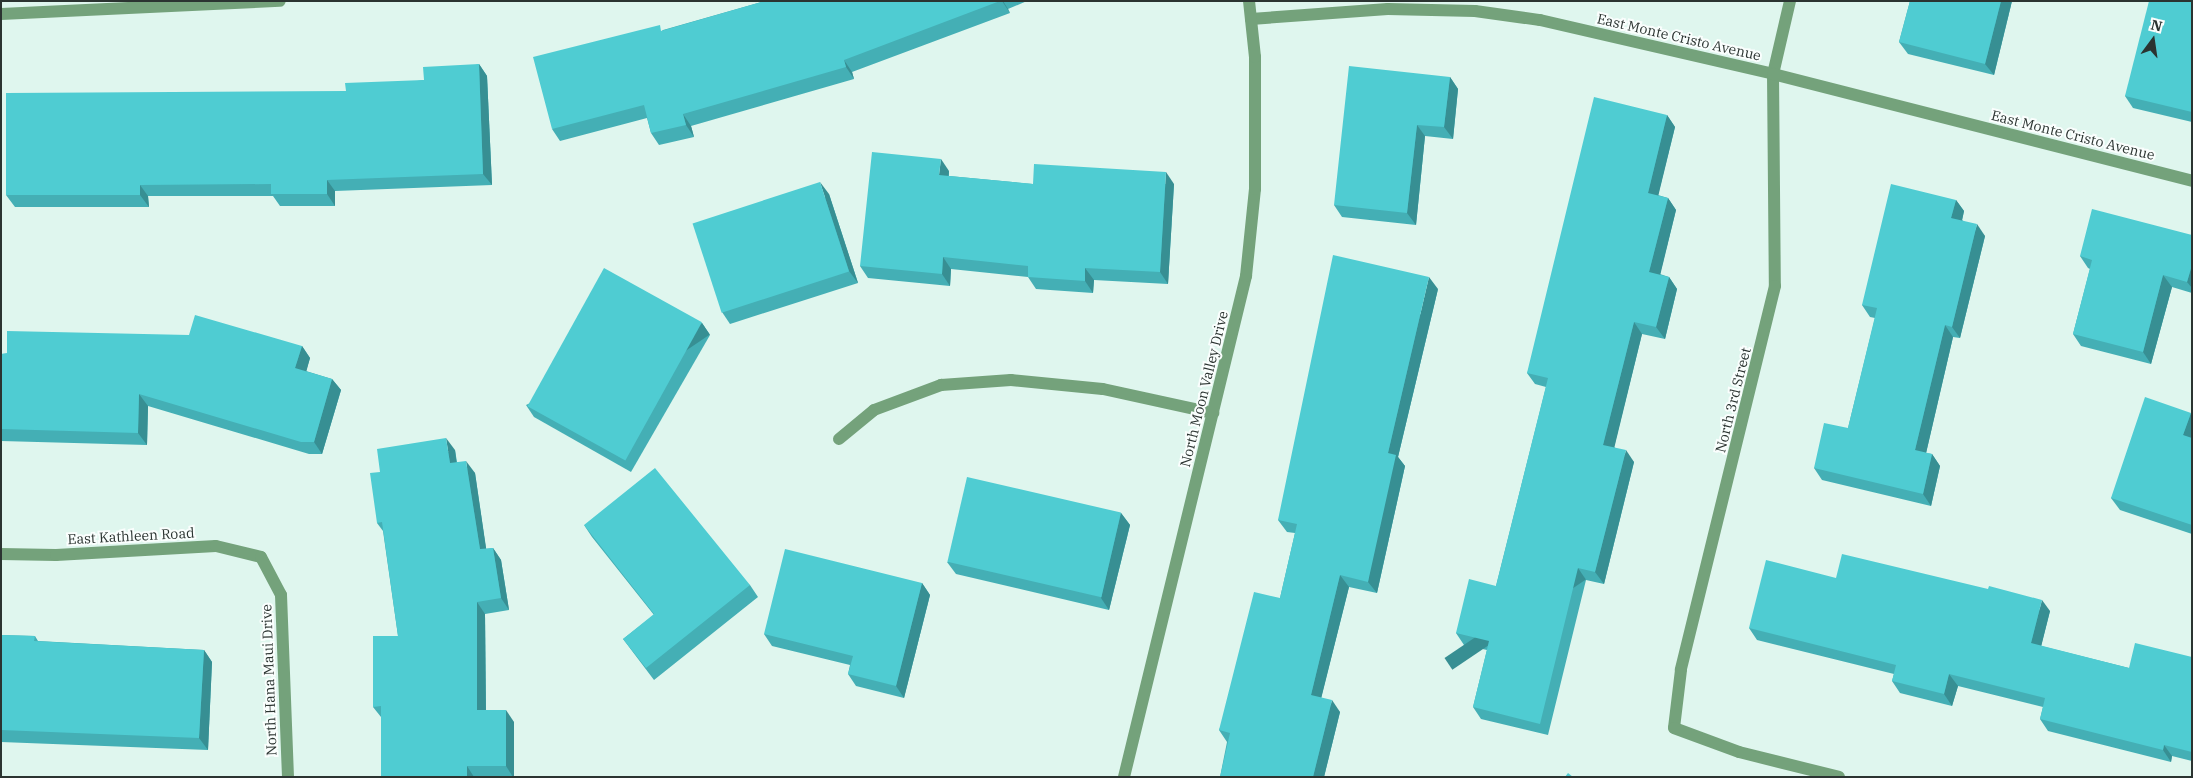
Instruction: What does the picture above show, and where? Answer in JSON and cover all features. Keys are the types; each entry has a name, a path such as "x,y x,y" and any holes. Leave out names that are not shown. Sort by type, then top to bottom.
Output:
{"street":[{"path":"1,14 280,1"},
{"name":"North Moon Valley Drive","path":"1124,777 1246,276 1255,189 1255,57 1249,1"},
{"name":"East Monte Cristo Avenue","path":"1773,74 1790,1"},
{"name":"East Monte Cristo Avenue","path":"1251,19 1388,9 1475,12 1540,20 1773,74 2192,181"},
{"name":"North 3rd Street","path":"1773,74 1775,286 1681,670 1674,728 1738,752 1839,777"},
{"path":"839,439 874,410 910,395 951,384 1011,380 1103,388 1213,413"},
{"name":"East Kathleen Road","path":"1,554 56,555 216,546 261,557"},
{"name":"North Hana Maui Drive","path":"261,557 281,595 288,777"}],"building":[{"path":"765,1 1000,1 844,60 846,67 683,114 686,125 651,133 644,105 552,129 533,57 660,25 661,31"},
{"path":"1910,1 2001,1 1985,64 1899,42"},
{"path":"2149,1 2192,1 2192,112 2125,96"},
{"path":"479,64 483,174 327,180 327,194 271,194 271,184 140,185 140,195 6,195 6,93 346,91 345,83 424,80 423,67"},
{"path":"1349,66 1450,77 1444,127 1417,125 1407,213 1334,205"},
{"path":"1594,97 1667,115 1648,193 1668,198 1649,272 1669,277 1656,327 1634,322 1603,445 1626,450 1595,572 1578,568 1540,724 1473,707 1489,641 1456,633 1469,579 1496,586 1548,378 1527,373"},
{"path":"872,152 941,159 939,175 1033,184 1034,164 1166,172 1160,272 1085,268 1085,281 1028,277 1028,266 943,257 942,274 860,266"},
{"path":"820,182 849,271 722,313 693,223"},
{"path":"1891,184 1956,200 1951,218 1977,224 1952,327 1945,325 1915,450 1932,454 1923,494 1814,468 1824,423 1848,428 1877,308 1862,305"},
{"path":"2092,209 2192,235 2192,265 2187,282 2163,275 2143,352 2073,334 2092,260 2080,256"},
{"path":"1333,255 1429,277 1388,453 1396,455 1368,582 1340,575 1311,695 1332,700 1313,777 1220,777 1230,733 1219,730 1254,592 1280,598 1297,524 1278,520"},
{"path":"604,268 702,322 625,460 527,406"},
{"path":"195,315 302,346 295,368 332,379 314,442 301,442 139,394 138,433 1,429 1,354 7,353 7,331 189,335"},
{"path":"2145,397 2191,413 2183,435 2192,438 2192,525 2111,498"},
{"path":"446,438 450,463 466,461 480,549 493,548 501,598 477,602 477,710 506,710 506,766 467,766 467,777 381,777 381,706 373,707 373,636 398,636 382,522 377,523 370,473 380,472 377,449"},
{"path":"655,468 750,585 646,668 623,639 654,614 584,525"},
{"path":"967,477 1121,513 1101,597 947,562"},
{"path":"785,549 922,583 896,686 848,674 853,656 764,634"},
{"path":"1842,554 1988,589 1989,586 2042,600 2031,643 2129,668 2135,643 2192,657 2192,752 2164,745 2163,750 2040,719 2045,698 1949,674 1944,694 1892,681 1896,665 1749,628 1766,560 1836,578"},
{"path":"1,635 35,636 34,641 204,650 199,738 1,730"},
{"path":"1568,773 1573,777 1565,777"}]}
